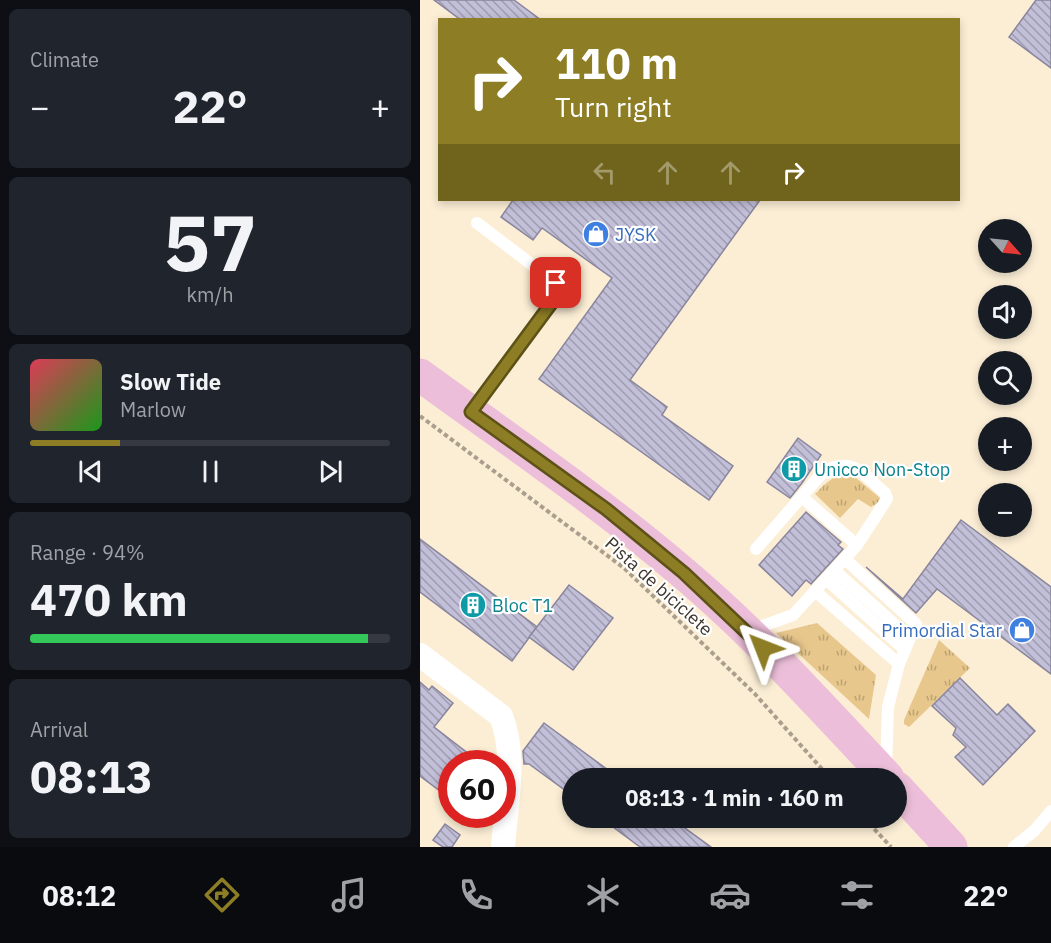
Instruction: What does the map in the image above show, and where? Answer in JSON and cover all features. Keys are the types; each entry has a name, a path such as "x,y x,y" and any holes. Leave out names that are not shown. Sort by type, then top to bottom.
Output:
{"main road":[{"path":"420,375 606,509 684,573 811,696 878,768"},
{"path":"907,799 951,847"}],"street":[{"path":"420,655 501,716 507,731 509,766 503,847"}],"lane":[{"path":"471,412 556,297 560,288 477,223"},
{"path":"747,632 793,615 857,545 885,502 887,498 885,493 853,466 846,464 824,471 756,549"},
{"path":"802,497 857,545"},
{"path":"845,559 916,624 899,663 888,707 890,768"},
{"path":"830,575 910,638"},
{"path":"830,575 904,650"},
{"path":"815,591 899,663"},
{"path":"1014,847 1035,830 1051,811"}],"path":[{"name":"Pista de biciclete","path":"420,416 624,568 755,694 821,768"},
{"path":"873,828 891,847"}],"green space":[{"path":"845,474 855,477 880,498 879,502 871,507 858,499 840,518 815,494 832,479"},
{"path":"817,623 876,675 869,719 776,633"},
{"path":"939,640 970,668 909,727 904,724 904,720"}],"building":[{"path":"434,0 514,0 538,18 458,18"},
{"path":"1036,0 1051,0 1051,68 1009,37"},
{"path":"512,201 759,201 630,380 667,407 662,415 733,466 709,500 539,379 612,278 542,228 533,240 501,217"},
{"name":"Unicco Non-Stop","path":"798,438 821,455 790,498 767,482"},
{"path":"806,512 841,542 838,545 843,549 811,584 806,580 792,596 759,565"},
{"name":"Primordial Star","path":"961,520 978,533 978,537 984,537 1051,587 1051,674 937,589 916,613 866,567 903,599"},
{"name":"Bloc T1","path":"420,539 537,627 512,661 420,592"},
{"path":"569,585 613,618 573,670 529,637"},
{"path":"960,678 997,715 1008,704 1035,731 983,785 955,757 966,747 953,735 956,728 932,706"},
{"path":"420,682 429,690 432,686 453,703 434,727 464,750 438,750 438,790 420,776"},
{"path":"544,723 605,768 562,768 562,788 529,764 524,764 523,751"},
{"path":"442,828 450,828 460,835 452,847 443,847 433,840"},
{"path":"614,828 685,828 711,847 640,847"}],"place":[{"name":"JYSK","path":"596,234"},
{"name":"Unicco Non-Stop","path":"794,469"},
{"name":"Bloc T1","path":"473,605"},
{"name":"Primordial Star","path":"1022,630"}],"route":[{"path":"556,283 560,288 556,297 471,412 606,509 684,573 763,648"}]}
